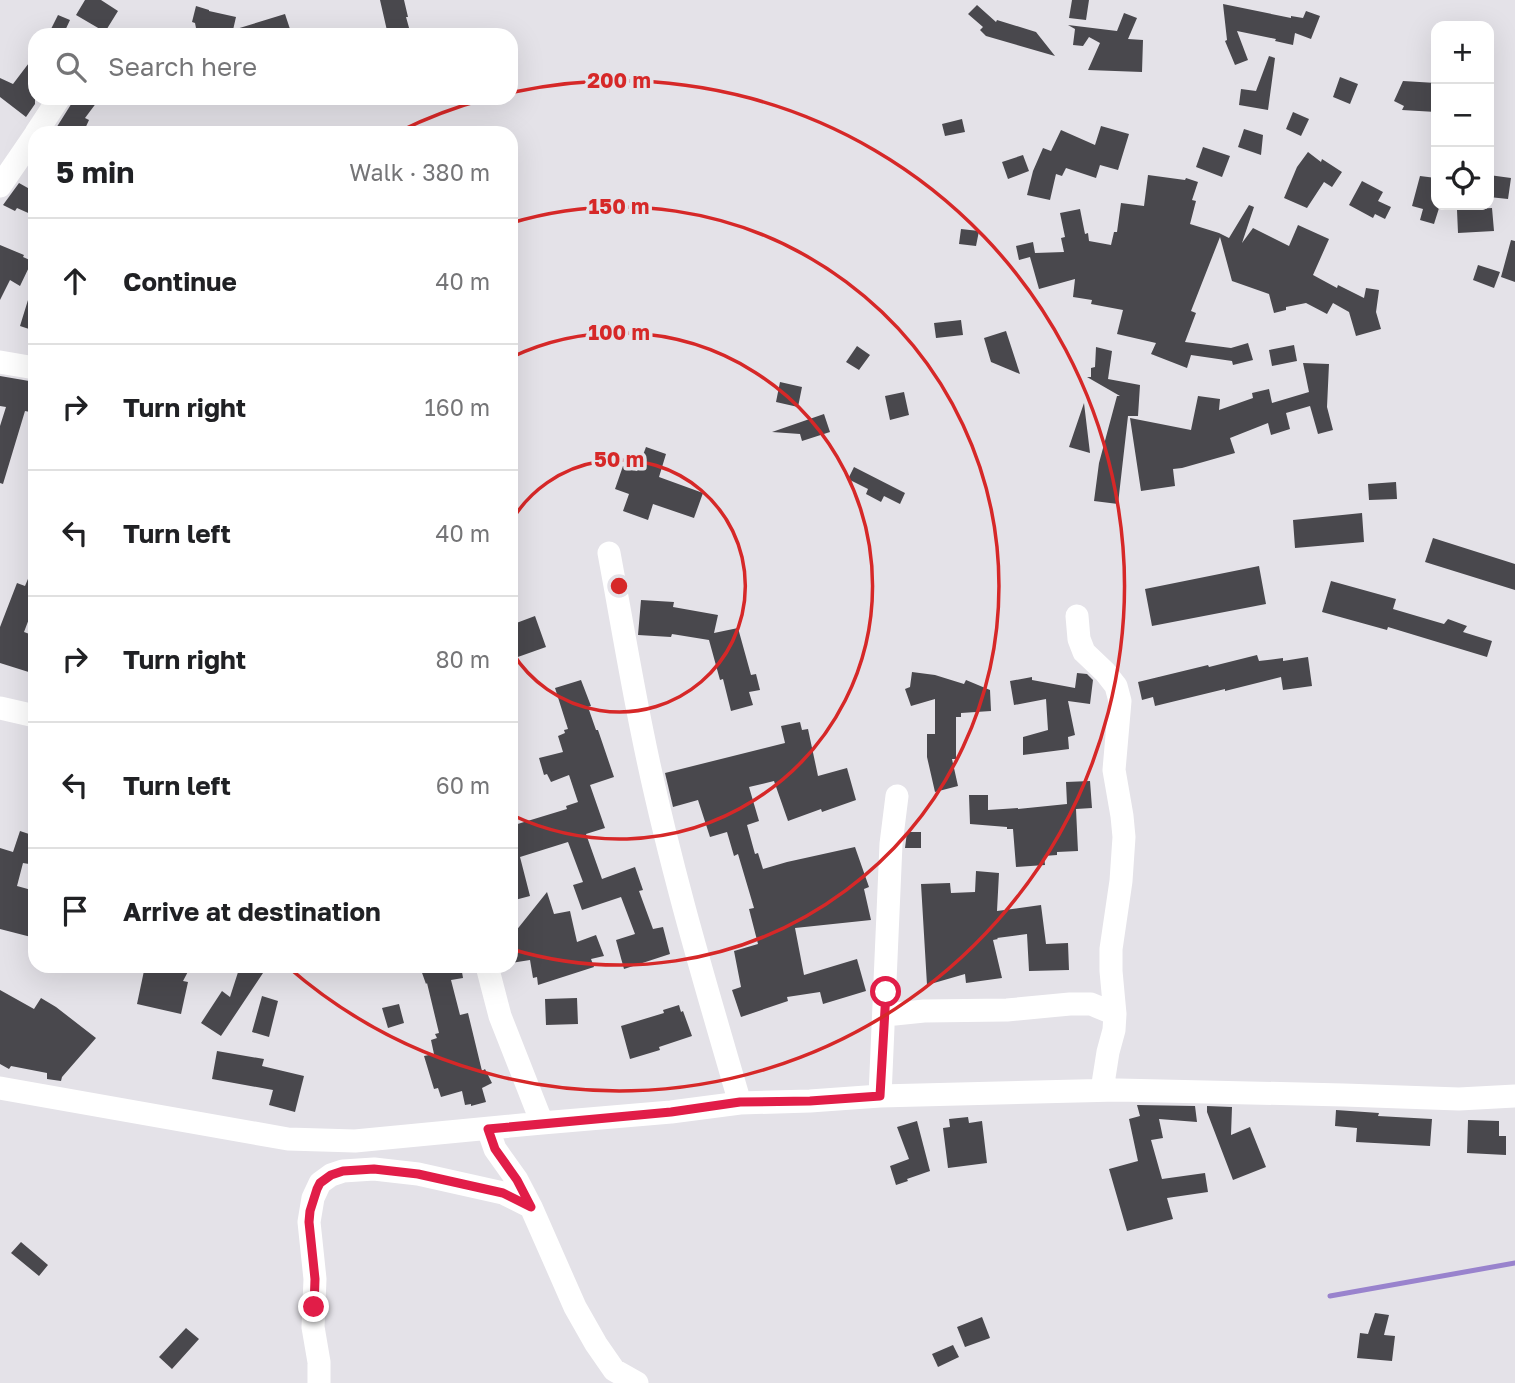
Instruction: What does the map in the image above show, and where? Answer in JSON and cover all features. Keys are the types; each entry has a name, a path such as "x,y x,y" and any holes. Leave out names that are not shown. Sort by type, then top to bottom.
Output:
{"street":[{"path":"41,126 55,105"},
{"path":"0,187 28,146"},
{"path":"0,362 28,367"},
{"path":"609,553 642,732 665,829 705,984 740,1102"},
{"path":"1077,616 1079,639 1084,652 1116,686 1120,701 1114,770 1124,837 1111,949 1115,1014 1102,1090"},
{"path":"0,708 28,714"},
{"path":"880,1096 891,844 897,796"},
{"path":"489,973 500,1016 542,1123"},
{"path":"885,1015 924,1011 1007,1010 1070,1004 1091,1004 1115,1014"},
{"path":"0,1088 288,1139 355,1142 671,1112 740,1102 880,1096 1102,1090 1459,1099 1515,1096"},
{"path":"488,1129 495,1149 517,1180 531,1207 575,1307 596,1345 614,1370 637,1383"},
{"path":"319,1383 319,1362 313,1327 315,1279 309,1222 313,1198 320,1183 343,1171 374,1169 418,1174 503,1193 531,1207"}],"building":[{"path":"85,0 101,0 118,11 107,28 98,28 76,15"},
{"path":"380,0 404,0 409,28 386,28"},
{"path":"1072,0 1089,0 1086,20 1069,18"},
{"path":"1223,4 1291,18 1303,18 1306,11 1320,16 1311,39 1295,33 1293,45 1237,31 1248,60 1235,65 1225,41"},
{"path":"977,5 996,22 997,20 1036,32 1055,56 986,36 980,30 983,27 968,14"},
{"path":"196,6 236,17 233,28 196,28 192,22"},
{"path":"1124,13 1137,18 1128,39 1143,40 1142,72 1088,70 1100,43 1089,37 1083,46 1073,45 1075,29 1068,25 1117,31"},
{"path":"285,14 290,28 240,28"},
{"path":"58,15 70,20 66,28 52,28"},
{"path":"1269,56 1275,58 1268,110 1239,105 1241,89 1256,91"},
{"path":"28,64 28,105 34,105 26,117 0,97 0,78 13,84"},
{"path":"1340,77 1358,84 1350,104 1333,97"},
{"path":"1403,81 1431,83 1431,112 1402,110 1404,106 1394,101"},
{"path":"71,105 95,105 85,118 89,120 86,126 57,126"},
{"path":"1293,112 1309,119 1301,136 1286,129"},
{"path":"962,119 965,132 945,136 942,124"},
{"path":"1101,126 1129,134 1118,170 1100,165 1096,178 1066,168 1062,176 1056,174 1050,200 1027,195 1043,148 1051,151 1061,130 1095,145"},
{"path":"1244,129 1263,135 1261,155 1238,147"},
{"path":"1203,147 1230,156 1222,177 1196,167"},
{"path":"1308,152 1342,172 1332,187 1324,182 1307,208 1284,198 1297,167"},
{"path":"1023,155 1029,171 1008,179 1002,162"},
{"path":"1148,175 1186,178 1198,182 1192,200 1196,201 1190,224 1229,238 1249,205 1254,207 1242,243 1253,228 1289,246 1298,225 1329,239 1313,275 1364,298 1366,288 1379,290 1376,312 1381,329 1356,336 1349,312 1333,303 1327,314 1306,303 1286,307 1286,310 1274,313 1269,294 1232,281 1220,237 1191,311 1196,313 1185,342 1231,348 1248,343 1253,360 1233,365 1232,361 1191,355 1187,368 1151,354 1156,343 1117,334 1123,310 1091,304 1092,300 1073,297 1075,279 1039,289 1030,257 1019,260 1016,246 1033,242 1035,253 1064,252 1061,238 1065,237 1060,213 1080,209 1089,241 1111,245 1114,232 1117,232 1121,203 1144,206"},
{"path":"1420,176 1431,177 1431,210 1438,210 1434,224 1420,220 1423,209 1412,206"},
{"path":"1494,176 1511,178 1508,199 1494,198"},
{"path":"1362,181 1383,192 1378,201 1391,207 1385,219 1375,214 1373,218 1349,205"},
{"path":"19,183 28,188 28,213 17,208 15,211 3,205"},
{"path":"1457,210 1492,210 1494,231 1458,233"},
{"path":"961,229 979,231 976,246 959,244"},
{"path":"1511,240 1515,241 1515,282 1501,277"},
{"path":"0,245 24,255 23,257 28,259 28,269 20,286 10,280 0,300"},
{"path":"1478,265 1500,272 1494,288 1473,280"},
{"path":"28,300 28,329 20,326"},
{"path":"961,320 963,335 936,338 934,323"},
{"path":"1006,331 1020,374 991,362 984,338"},
{"path":"1294,345 1297,361 1272,366 1269,350"},
{"path":"857,346 870,355 859,370 846,362"},
{"path":"1096,347 1112,351 1108,379 1140,385 1138,416 1128,416 1118,504 1094,501 1099,463 1117,396 1120,396 1087,377 1091,377 1091,368 1095,367"},
{"path":"1303,363 1329,364 1327,407 1333,430 1318,434 1310,406 1286,413 1290,429 1271,435 1268,423 1230,438 1235,453 1173,469 1175,486 1141,491 1130,418 1191,430 1198,396 1220,399 1219,410 1253,398 1252,393 1269,389 1272,403 1309,392"},
{"path":"0,376 28,381 28,412 25,411 3,484 0,483 0,426 6,407 0,406"},
{"path":"780,382 802,387 798,407 776,402"},
{"path":"904,392 909,415 890,420 885,396"},
{"path":"1084,403 1090,453 1069,447"},
{"path":"824,414 830,432 802,441 800,434 772,432"},
{"path":"646,447 666,454 659,477 703,493 694,518 653,504 648,520 623,511 629,494 615,489 623,466 637,471"},
{"path":"854,467 905,493 900,504 884,496 881,502 866,494 868,489 848,479"},
{"path":"1396,482 1397,499 1369,500 1368,484"},
{"path":"1362,513 1364,542 1295,548 1293,520"},
{"path":"1433,538 1515,564 1515,590 1425,562"},
{"path":"1259,566 1266,604 1152,626 1145,589"},
{"path":"28,579 28,621 24,632 28,633 28,672 0,663 0,627 17,583 25,586"},
{"path":"1331,581 1396,599 1393,609 1444,624 1448,619 1467,626 1463,632 1492,641 1487,657 1388,627 1387,630 1322,612"},
{"path":"641,600 674,602 673,607 718,615 714,633 738,628 751,675 756,674 760,690 749,692 753,705 731,711 709,640 672,634 671,637 638,635"},
{"path":"535,616 546,647 518,657 518,622"},
{"path":"1257,655 1259,661 1308,657 1312,686 1283,690 1281,677 1155,706 1153,697 1142,700 1138,682"},
{"path":"912,672 935,675 964,684 966,680 990,690 991,711 961,713 961,717 956,717 956,759 952,759 958,786 935,792 927,757 927,734 935,734 935,699 911,706 905,689 910,687"},
{"path":"1077,673 1087,674 1093,680 1090,704 1068,701 1075,735 1068,737 1069,749 1023,755 1023,737 1048,730 1046,699 1014,705 1010,681 1032,677 1032,680 1075,688"},
{"path":"581,680 614,777 590,785 605,828 586,834 602,879 635,867 643,890 639,891 653,929 663,927 670,954 624,969 616,940 635,934 621,897 582,910 573,885 583,882 568,842 520,857 530,896 518,899 518,824 567,809 566,806 578,802 569,775 551,782 547,774 544,775 539,758 563,752 558,736 568,729 555,688"},
{"path":"800,722 802,730 808,729 818,776 847,768 856,800 788,821 774,781 749,787 759,821 747,825 755,854 758,853 763,869 855,847 869,887 864,889 871,920 795,928 804,975 857,959 866,991 823,1004 820,992 787,997 788,1001 741,1017 732,990 741,987 734,951 758,944 749,909 754,908 738,854 734,856 727,832 710,837 698,800 673,807 665,773 785,743 781,726"},
{"path":"1090,781 1092,808 1076,809 1078,851 1044,856 1045,865 1016,867 1013,829 970,824 969,795 988,795 988,810 1067,804 1066,782"},
{"path":"20,831 28,834 28,864 23,863 17,886 28,889 28,936 0,929 0,848 13,852"},
{"path":"907,832 921,832 921,848 905,848"},
{"path":"976,871 999,873 997,911 1041,905 1046,944 1068,943 1069,970 1029,971 1027,934 993,940 1002,978 966,983 965,974 927,985 921,884 950,883 951,893 975,892"},
{"path":"547,892 554,914 570,911 577,942 596,935 604,956 591,959 594,967 538,985 537,977 533,978 530,960 518,962 518,928"},
{"path":"144,973 187,973 183,981 188,982 181,1014 137,1004"},
{"path":"238,973 263,973 221,1036 201,1023 222,991 230,997"},
{"path":"422,973 462,973 463,978 451,980 460,1015 468,1013 482,1071 485,1069 492,1083 482,1088 486,1102 465,1105 462,1091 441,1097 438,1088 434,1089 424,1056 434,1054 431,1040 437,1038 435,1034 439,1033"},
{"path":"0,990 34,1009 41,998 96,1038 61,1081 47,1079 47,1073 11,1066 9,1069 0,1064"},
{"path":"262,996 278,1001 269,1037 252,1032"},
{"path":"577,998 578,1024 546,1025 545,999"},
{"path":"399,1004 404,1023 388,1028 382,1008"},
{"path":"679,1005 692,1036 630,1059 621,1026 664,1013 663,1010"},
{"path":"217,1051 264,1059 262,1066 304,1076 295,1112 269,1105 273,1090 212,1079"},
{"path":"1137,1105 1195,1106 1197,1122 1159,1119 1163,1138 1151,1140 1162,1179 1205,1173 1208,1192 1167,1198 1173,1219 1127,1231 1109,1169 1138,1161 1129,1119 1140,1116"},
{"path":"1207,1106 1232,1107 1231,1135 1250,1127 1266,1167 1233,1180"},
{"path":"1336,1110 1432,1119 1430,1146 1356,1142 1357,1128 1335,1126"},
{"path":"968,1117 969,1123 982,1121 987,1163 948,1168 943,1128 950,1127 949,1119"},
{"path":"1468,1120 1499,1121 1499,1136 1506,1136 1506,1155 1467,1153"},
{"path":"917,1121 930,1171 896,1185 890,1166 909,1159 897,1127"},
{"path":"21,1242 48,1265 39,1276 11,1253"},
{"path":"1375,1313 1389,1315 1384,1335 1395,1336 1392,1361 1357,1358 1360,1333 1368,1334"},
{"path":"982,1317 990,1338 965,1347 957,1327"},
{"path":"186,1328 199,1339 172,1369 159,1357"},
{"path":"953,1345 959,1357 938,1367 932,1354"}],"waterway":[{"path":"1330,1296 1515,1263"}],"route":[{"path":"314,1307 315,1279 310,1211 320,1183 331,1175 343,1171 374,1169 418,1174 503,1193 531,1207 517,1180 495,1149 488,1129 671,1112 740,1102 880,1096 886,992"}]}
